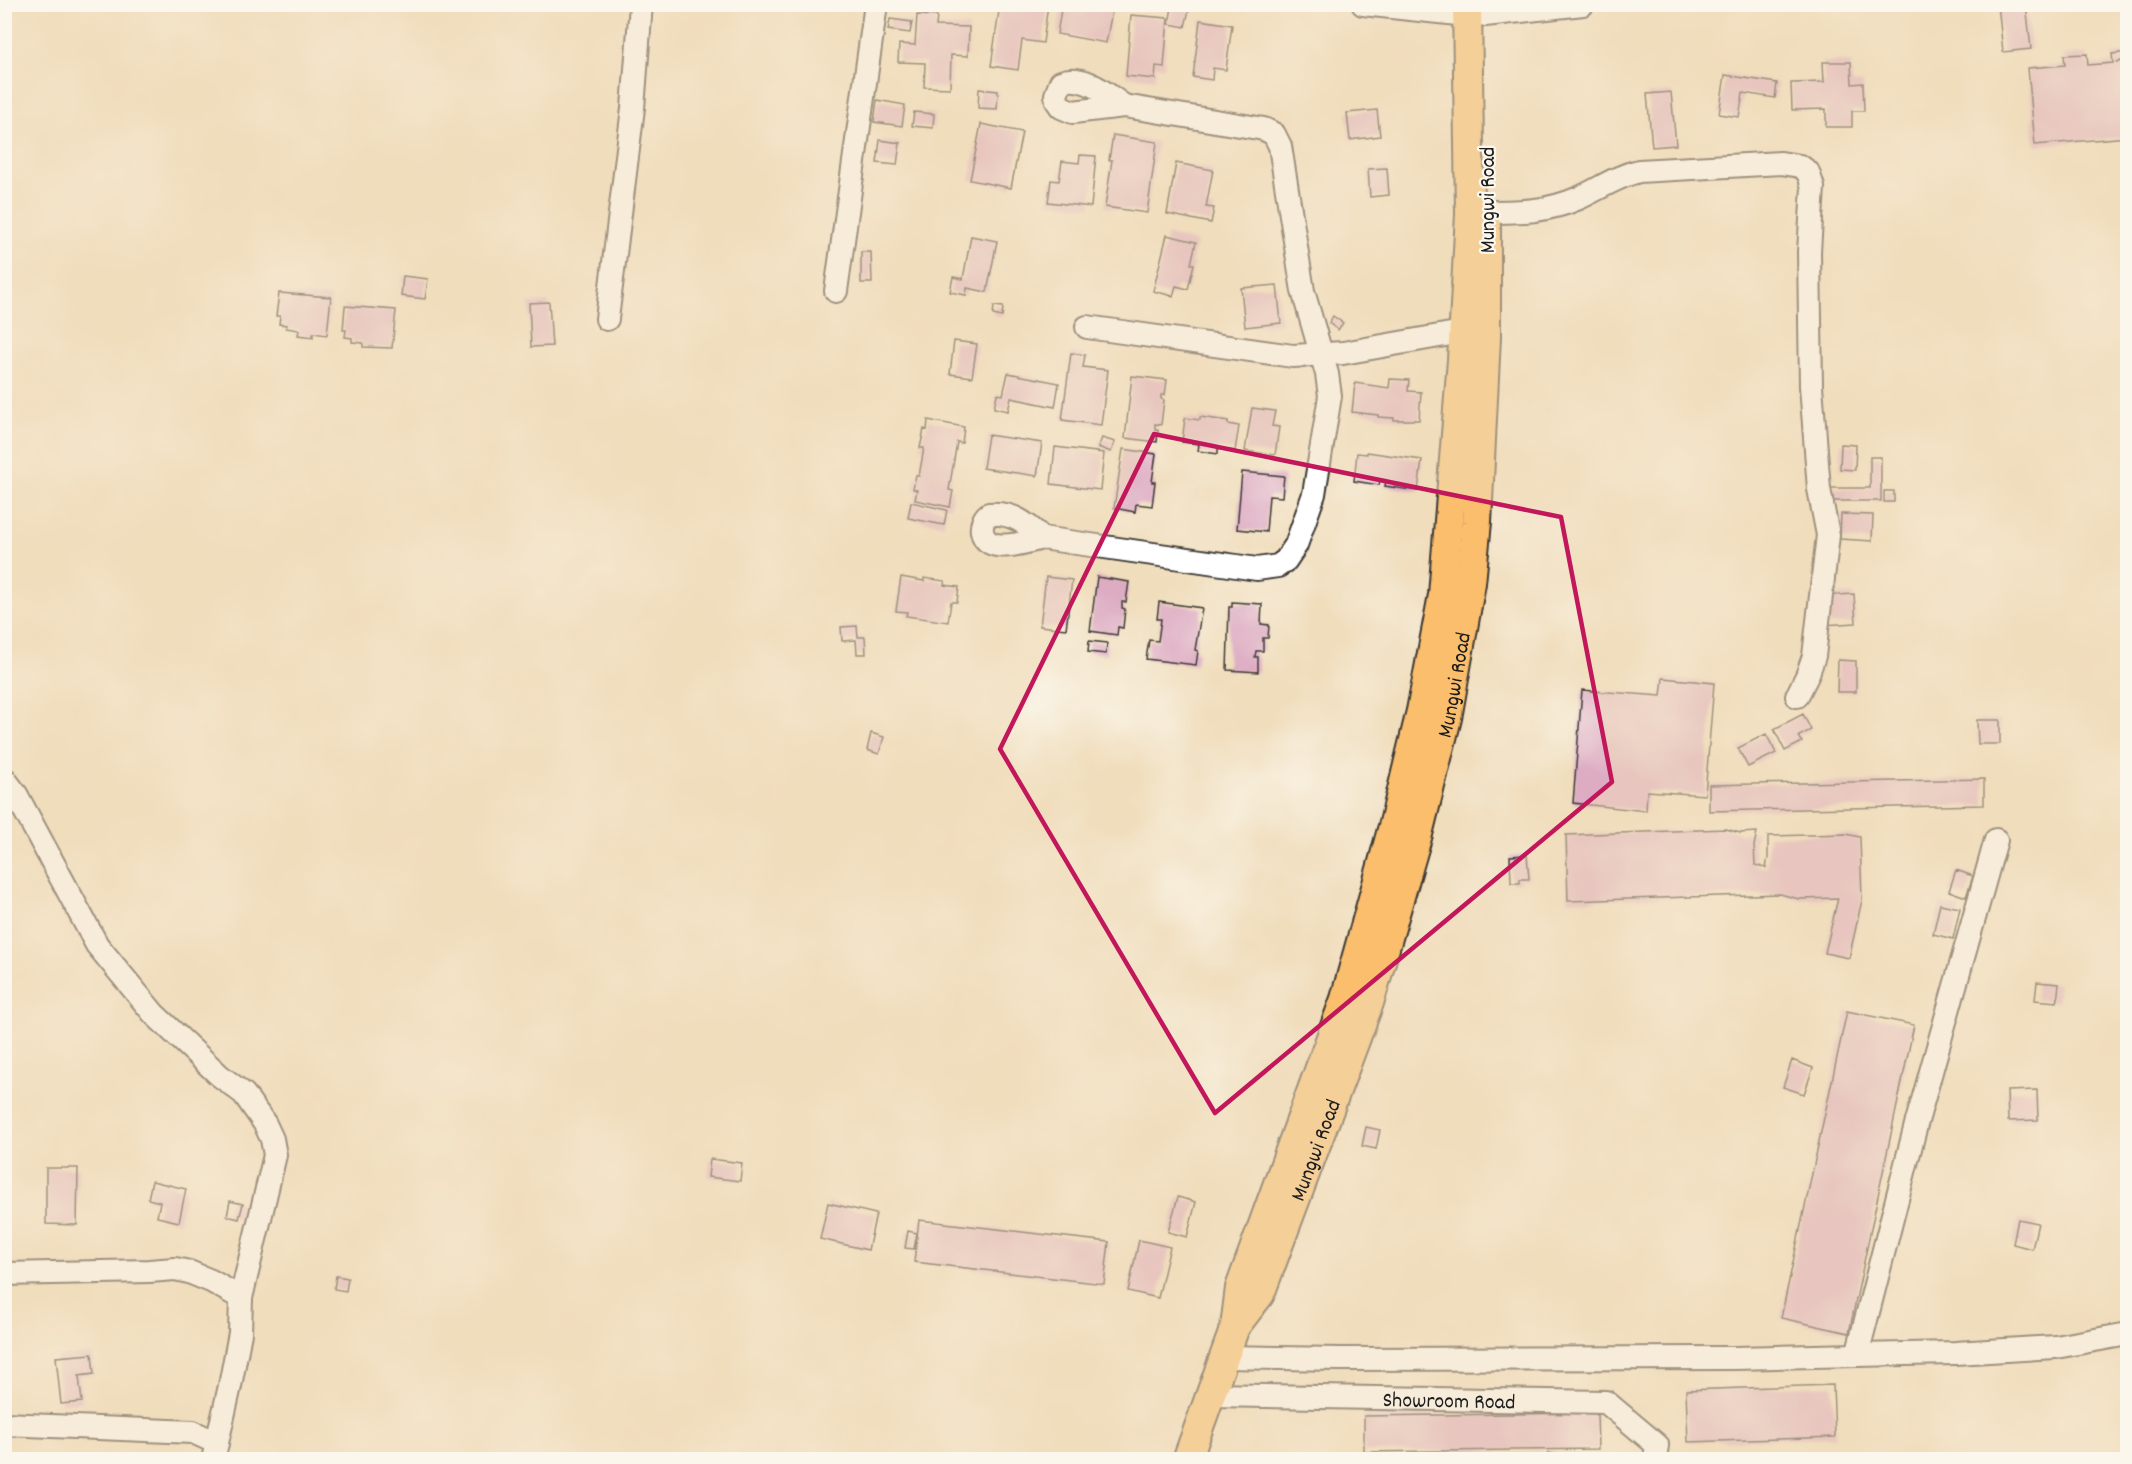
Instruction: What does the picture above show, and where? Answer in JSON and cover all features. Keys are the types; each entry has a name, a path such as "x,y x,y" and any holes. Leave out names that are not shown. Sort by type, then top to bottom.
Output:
{"main road":[{"name":"Mungwi Road","path":"1235,1327 1260,1294 1369,1003 1418,834 1447,718 1471,583 1477,522 1486,337 1486,212 1476,10"},
{"name":"Mungwi Road","path":"1187,1460 1235,1327 1240,1288 1345,999 1395,819 1421,711 1443,595 1461,371 1470,213 1476,10"}],"street":[{"path":"607,320 633,108 641,4"},
{"path":"836,291 876,4"},
{"path":"1363,4 1476,10 1583,4"},
{"path":"1042,538 1257,569 1278,566 1286,560 1296,545 1314,494 1330,396 1328,374 1304,291 1280,146 1274,135 1264,129 1124,106"},
{"path":"1486,212 1539,211 1577,199 1627,174 1639,171 1781,163 1800,166 1808,172 1813,187 1809,252 1810,386 1819,489 1828,535 1814,656 1797,696"},
{"path":"1088,327 1293,356 1321,355 1462,332"},
{"path":"4,778 16,794 97,945 154,1014 219,1075 244,1094 265,1124 272,1139 274,1155 242,1298 240,1333 215,1451"},
{"path":"1857,1355 1916,1125 1996,840"},
{"path":"4,1274 175,1269 211,1281 242,1298"},
{"path":"1224,1357 1735,1358 1955,1353 2056,1347 2127,1334"},
{"name":"Showroom Road","path":"1212,1395 1606,1402 1657,1445 1655,1460"},
{"path":"4,1424 193,1431 215,1451"}],"highlighted area":[{"path":"1154,434 1561,517 1612,782 1215,1113 1000,749"}],"building":[{"path":"1000,4 1048,4 1043,43 1022,40 1018,70 991,66"},
{"path":"1062,4 1076,4 1112,11 1106,43 1057,34"},
{"path":"1998,4 2026,4 2031,49 2003,52"},
{"path":"1172,7 1189,10 1185,27 1169,24"},
{"path":"917,15 937,16 936,26 969,27 968,56 951,55 950,88 924,87 925,63 898,62 899,44 915,45"},
{"path":"1131,15 1168,18 1164,67 1156,66 1155,79 1126,76"},
{"path":"890,19 912,22 910,33 888,30"},
{"path":"1200,20 1232,25 1226,70 1213,68 1212,80 1193,77"},
{"path":"2128,52 2128,60 2116,62 2128,61 2128,137 2035,145 2028,68 2065,65 2064,55 2087,54 2088,65 2113,63 2112,54"},
{"path":"1823,62 1851,62 1852,84 1863,83 1864,111 1852,111 1852,127 1826,127 1826,109 1792,110 1791,83 1824,82"},
{"path":"1725,75 1777,83 1775,98 1743,93 1739,117 1719,114"},
{"path":"979,89 998,91 997,109 978,108"},
{"path":"1671,92 1676,145 1652,147 1647,94"},
{"path":"877,100 905,105 902,126 874,122"},
{"path":"1377,110 1380,136 1350,140 1347,113"},
{"path":"914,112 934,114 933,128 912,126"},
{"path":"981,124 1022,132 1011,188 970,180"},
{"path":"1113,135 1157,142 1147,213 1105,207"},
{"path":"880,140 900,143 897,165 877,163"},
{"path":"1080,155 1096,156 1091,207 1048,202 1051,180 1059,181 1062,161 1079,163"},
{"path":"1176,163 1213,170 1206,207 1214,208 1211,223 1167,214"},
{"path":"1387,168 1389,195 1370,197 1368,169"},
{"path":"1167,235 1196,242 1188,289 1176,286 1173,296 1153,291"},
{"path":"971,236 997,241 987,292 967,288 966,295 950,292 953,277 963,279"},
{"path":"861,252 871,252 872,283 861,283"},
{"path":"403,276 428,279 425,299 401,296"},
{"path":"1277,285 1281,323 1245,327 1241,288"},
{"path":"279,293 331,297 327,335 313,333 313,337 298,335 299,330 286,328 287,325 279,324 280,316 276,316"},
{"path":"549,302 552,346 531,347 529,303"},
{"path":"345,306 396,310 392,348 363,347 363,343 352,342 352,338 345,337 346,330 343,330"},
{"path":"994,306 1003,307 1002,317 993,315"},
{"path":"1333,316 1343,323 1338,330 1329,323"},
{"path":"954,341 977,344 972,377 950,374"},
{"path":"1071,353 1085,355 1083,367 1108,370 1101,425 1062,420"},
{"path":"1008,373 1059,383 1055,407 1011,398 1008,411 994,408 997,394 1003,395"},
{"path":"1132,376 1167,380 1165,395 1161,395 1161,399 1164,400 1161,425 1155,424 1155,429 1158,430 1157,442 1125,438"},
{"path":"1390,379 1409,380 1408,391 1421,392 1419,420 1394,420 1394,418 1352,412 1355,383 1389,388"},
{"path":"1252,408 1275,411 1272,426 1279,427 1275,455 1245,451"},
{"path":"1200,417 1228,421 1228,424 1239,426 1235,451 1218,448 1218,454 1198,451 1199,444 1182,442 1185,418 1200,420"},
{"path":"928,420 964,427 962,443 957,442 949,490 953,491 950,507 915,500 917,490 913,489 916,475 919,476 924,448 920,448"},
{"path":"988,435 1042,443 1037,476 983,468"},
{"path":"1102,438 1115,442 1111,452 1098,447"},
{"path":"1841,444 1856,445 1855,470 1840,469"},
{"path":"1055,447 1104,453 1100,490 1051,484"},
{"path":"1123,449 1156,454 1152,482 1155,482 1152,506 1136,504 1135,512 1114,508"},
{"path":"1367,452 1422,460 1418,491 1385,486 1386,480 1380,480 1379,485 1354,481 1357,453 1367,454"},
{"path":"1870,457 1881,457 1881,501 1825,501 1825,488 1870,488"},
{"path":"1242,472 1284,476 1282,497 1269,496 1266,532 1237,529"},
{"path":"1884,491 1894,491 1894,502 1884,502"},
{"path":"911,502 947,510 944,525 908,518"},
{"path":"1841,514 1873,515 1872,541 1840,539"},
{"path":"901,577 924,581 924,578 945,581 944,585 959,587 957,602 951,602 948,622 906,616 907,612 896,611"},
{"path":"1046,577 1072,580 1066,629 1040,626"},
{"path":"1097,577 1129,582 1126,602 1122,602 1122,608 1125,609 1123,628 1118,627 1117,635 1090,631"},
{"path":"1854,594 1856,623 1822,625 1820,596"},
{"path":"1159,602 1202,608 1195,650 1198,651 1196,665 1146,659 1149,640 1158,641 1161,619 1157,619"},
{"path":"1232,602 1262,604 1261,624 1269,625 1268,638 1263,638 1263,651 1256,651 1258,672 1227,670 1229,607 1232,607"},
{"path":"857,626 858,637 865,637 866,654 857,654 856,640 842,641 841,627"},
{"path":"1089,641 1107,643 1106,654 1088,652"},
{"path":"1838,660 1856,661 1856,692 1837,692"},
{"path":"1663,678 1714,683 1705,795 1647,791 1646,811 1573,803 1582,690 1661,696"},
{"path":"1803,714 1811,730 1799,736 1802,742 1785,751 1774,729"},
{"path":"1977,720 2000,720 2000,744 1978,744"},
{"path":"871,733 884,737 879,754 867,750"},
{"path":"1766,734 1776,753 1748,767 1738,748"},
{"path":"1984,779 1984,805 1709,811 1709,785"},
{"path":"1726,829 1740,833 1757,832 1754,846 1755,865 1766,868 1768,836 1846,834 1860,837 1862,900 1849,958 1825,953 1838,898 1799,899 1780,894 1568,901 1566,835"},
{"path":"1527,855 1529,879 1520,879 1520,883 1511,883 1510,856"},
{"path":"1956,870 1973,876 1966,897 1949,891"},
{"path":"1940,904 1960,908 1953,939 1933,934"},
{"path":"2037,982 2059,984 2057,1002 2035,1000"},
{"path":"1847,1011 1914,1025 1849,1333 1781,1318"},
{"path":"1792,1060 1813,1068 1804,1094 1783,1087"},
{"path":"2037,1090 2038,1120 2008,1121 2007,1091"},
{"path":"1366,1127 1380,1130 1376,1149 1362,1146"},
{"path":"710,1159 742,1163 740,1181 708,1177"},
{"path":"46,1168 78,1168 77,1225 46,1224"},
{"path":"152,1181 186,1189 179,1222 157,1217 160,1202 148,1199"},
{"path":"1178,1197 1196,1202 1187,1237 1168,1232"},
{"path":"230,1201 243,1204 239,1219 227,1216"},
{"path":"828,1203 876,1214 868,1250 820,1239"},
{"path":"2018,1219 2038,1223 2032,1249 2013,1244"},
{"path":"919,1220 1109,1242 1104,1284 914,1262"},
{"path":"908,1231 917,1233 914,1249 905,1248"},
{"path":"1139,1240 1170,1247 1158,1298 1128,1291"},
{"path":"336,1276 348,1278 346,1291 334,1289"},
{"path":"92,1354 94,1374 79,1376 82,1402 61,1404 56,1357"},
{"path":"1833,1385 1835,1437 1688,1442 1686,1390"},
{"path":"1597,1413 1598,1449 1364,1452 1364,1416"},
{"path":"1548,1453 1578,1458 1578,1460 1547,1460"},
{"path":"1537,1456 1537,1460 1460,1460 1460,1458"}]}
